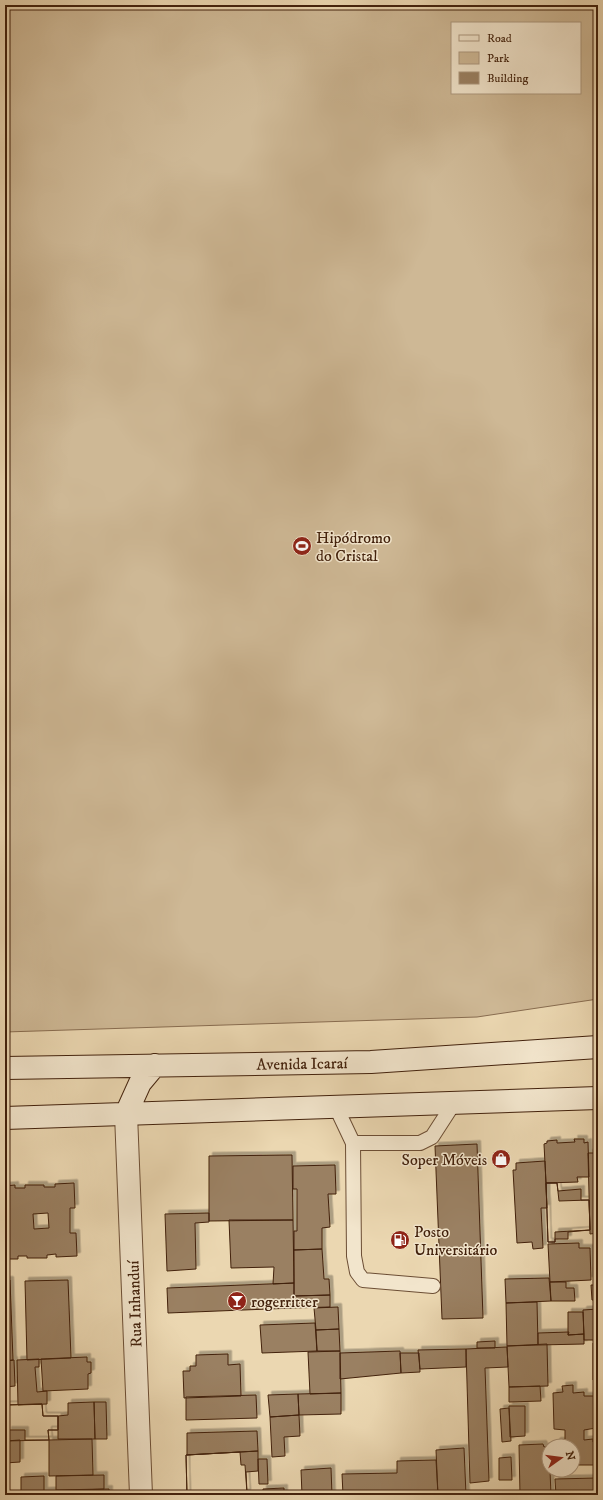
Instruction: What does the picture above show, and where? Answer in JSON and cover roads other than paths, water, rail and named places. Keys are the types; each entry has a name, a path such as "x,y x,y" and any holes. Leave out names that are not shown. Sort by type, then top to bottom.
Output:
{"main road":[{"name":"Avenida Icaraí","path":"5,1068 371,1062 598,1047"},
{"path":"126,1114 140,1083 155,1065"},
{"path":"5,1118 598,1098"},
{"name":"Rua Inhanduí","path":"126,1114 141,1495"}],"lane":[{"path":"353,1143 420,1143 432,1136 454,1103"},
{"path":"336,1107 353,1143 354,1256 357,1272 363,1280 433,1286"}],"place":[{"name":"Hipódromo do Cristal","path":"302,546"},
{"name":"Soper Móveis","path":"501,1159"},
{"name":"Posto Universitário","path":"400,1240"},
{"name":"rogerritter","path":"237,1301"}]}
